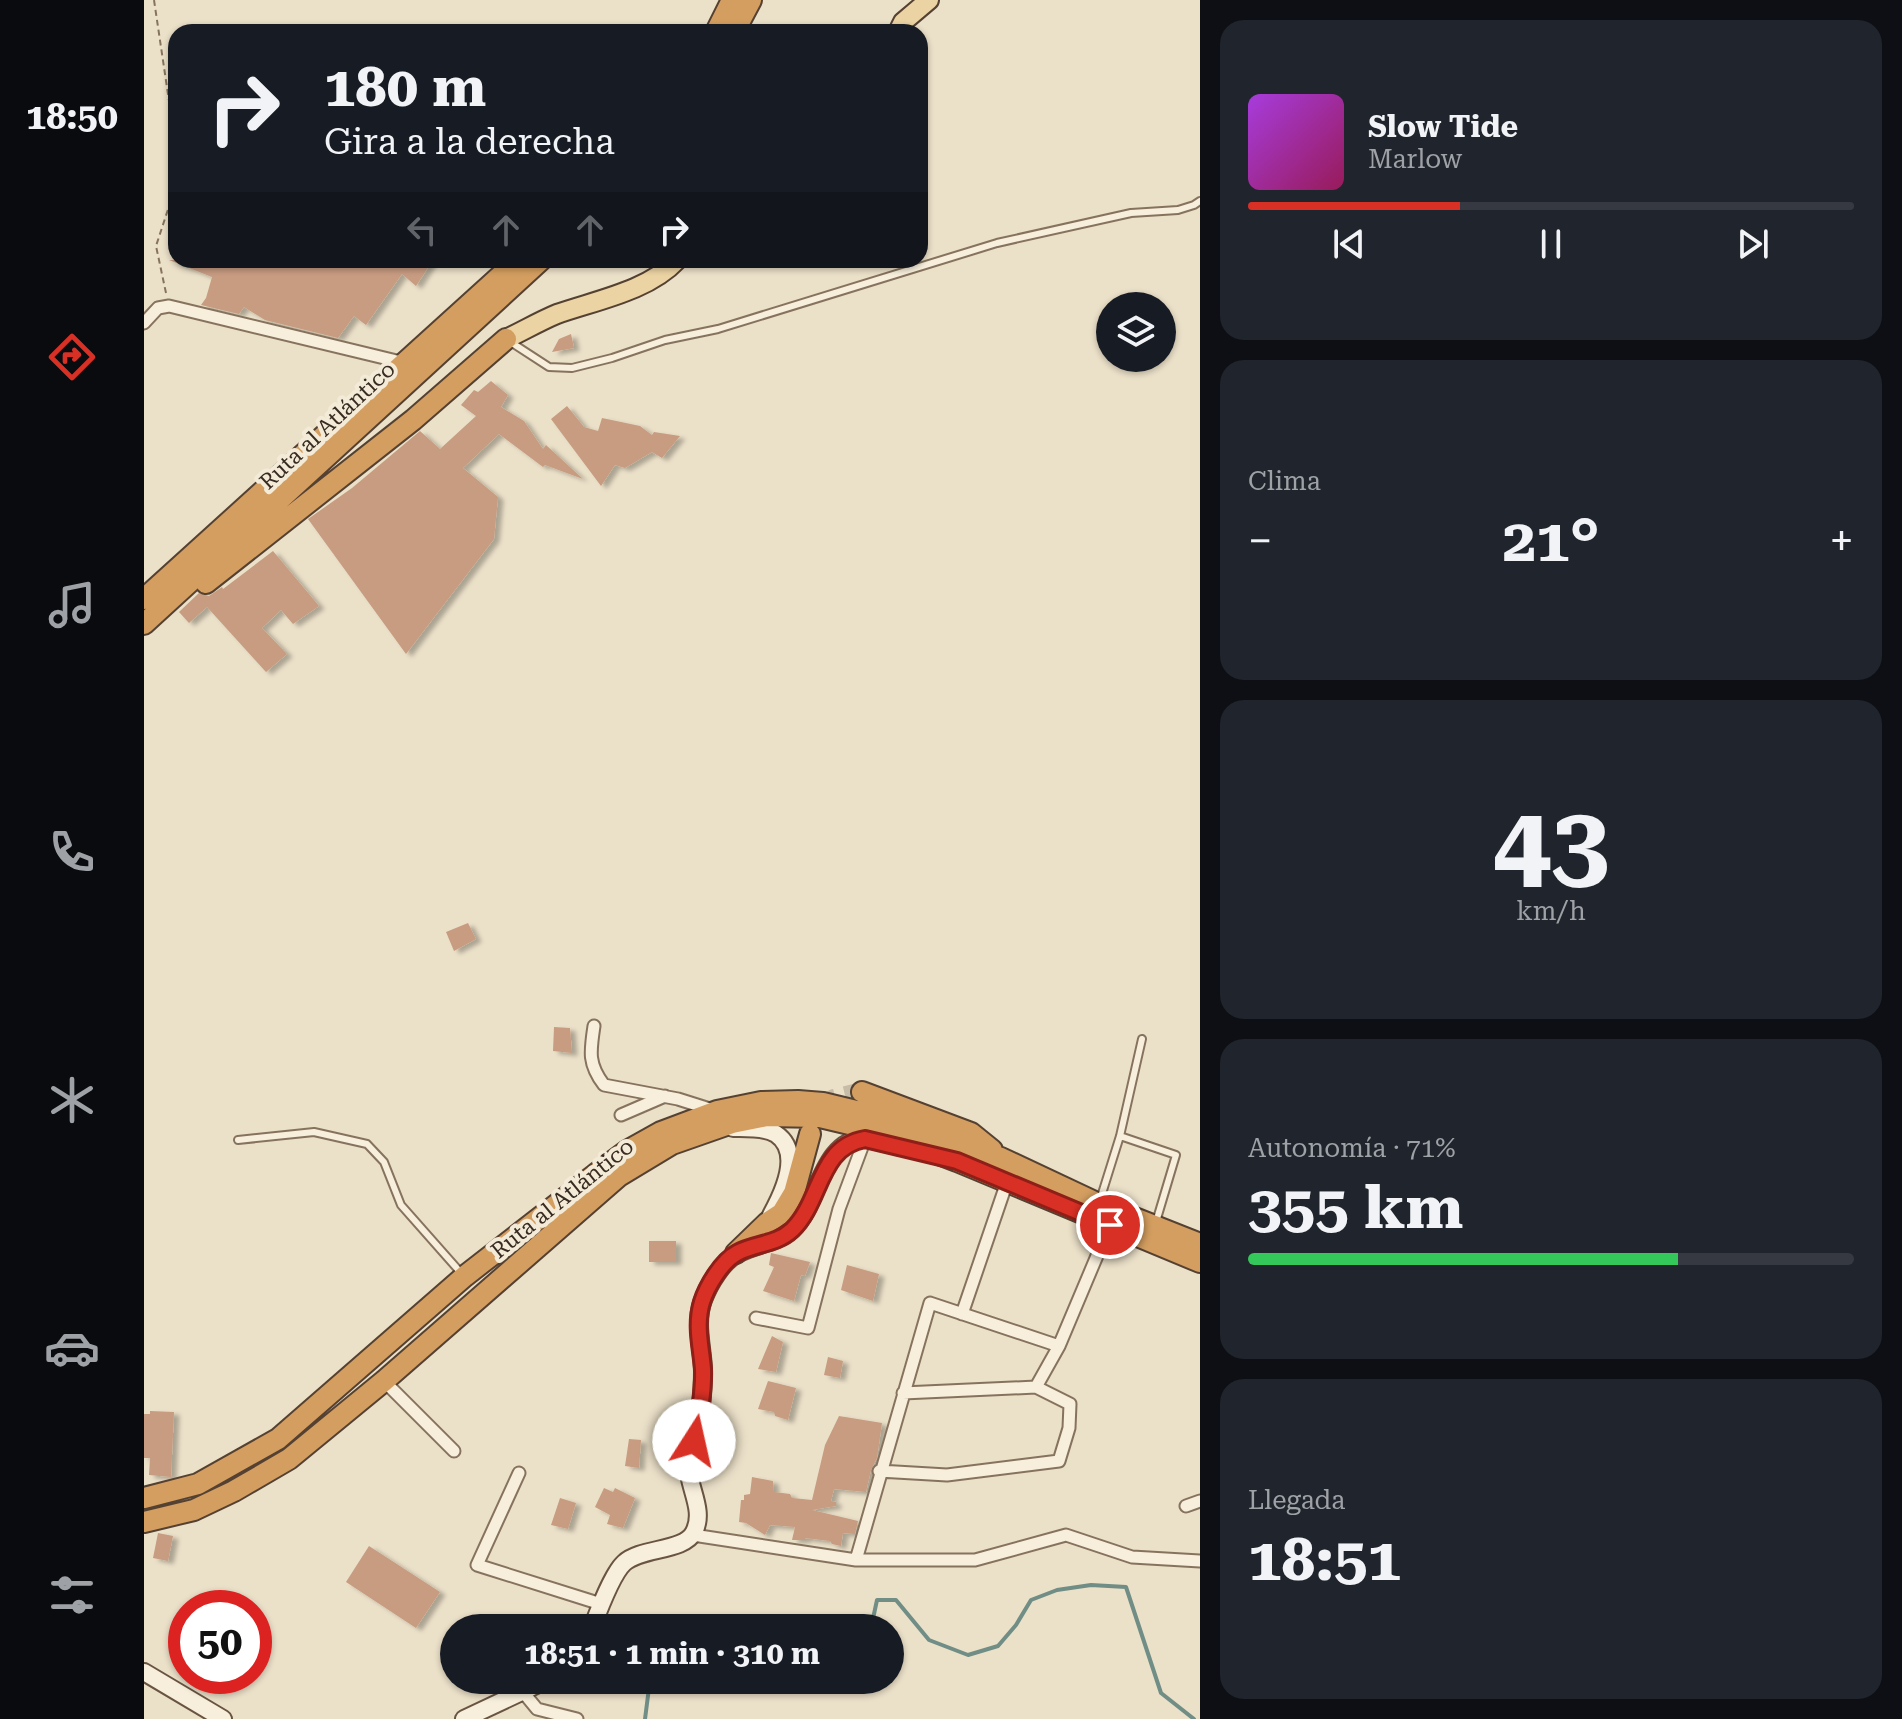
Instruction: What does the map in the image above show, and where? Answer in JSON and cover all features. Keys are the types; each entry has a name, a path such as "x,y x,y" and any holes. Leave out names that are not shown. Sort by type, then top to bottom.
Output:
{"highway":[{"path":"720,24 732,0"},
{"path":"738,24 751,0"},
{"name":"Ruta al Atlántico","path":"144,599 509,268"},
{"name":"Ruta al Atlántico","path":"144,626 532,268"},
{"path":"144,626 215,576 400,429 506,339"},
{"path":"862,1092 971,1133 1001,1158"},
{"name":"Ruta al Atlántico","path":"144,1498 198,1484 278,1439 465,1276 627,1151 661,1132 717,1111 761,1102 823,1103 885,1118 1001,1158 1099,1204 1200,1244"},
{"name":"Ruta al Atlántico","path":"144,1522 194,1510 289,1459 384,1381 619,1176 654,1153 707,1130 767,1116 820,1117 879,1131 1200,1262"},
{"path":"736,1253 782,1213 794,1193 810,1134"}],"main road":[{"path":"902,24 929,0"},
{"path":"506,339 554,316 620,293 670,268"},
{"path":"707,1130 765,1130 783,1141 789,1153 788,1173 767,1223"},
{"path":"597,1614 624,1563 662,1547 682,1544 693,1535 698,1521 688,1462 701,1412 703,1371 698,1328 703,1301 721,1269 736,1253 780,1240 794,1228 805,1214 832,1158 855,1141 865,1139 957,1161"},
{"path":"144,1672 223,1719"},
{"path":"464,1719 519,1694"}],"street":[{"path":"144,323 158,308 169,306 405,363"},
{"path":"594,1026 592,1070 604,1085 665,1096 717,1111"},
{"path":"621,1115 665,1096"},
{"path":"756,1318 808,1328 839,1209 865,1139"},
{"path":"962,1314 1007,1182"},
{"path":"1036,1387 1059,1346 1110,1225"},
{"path":"856,1560 879,1471 930,1303 1059,1346"},
{"path":"384,1381 454,1451"},
{"path":"879,1471 947,1475 1059,1461 1069,1428 1070,1404 1036,1387 903,1393"},
{"path":"519,1473 477,1565 601,1604"},
{"path":"1186,1506 1200,1501"},
{"path":"693,1535 856,1560 975,1560 1066,1535 1132,1557 1200,1561"},
{"path":"525,1694 537,1709 577,1719"}],"lane":[{"path":"928,264 997,243 1131,213 1178,210 1200,201"},
{"path":"506,339 549,367 572,368 665,340 718,329 916,268"},
{"path":"1099,1204 1120,1136 1142,1039"},
{"path":"238,1140 314,1132 367,1144 384,1162 401,1205 465,1276"},
{"path":"1120,1136 1176,1155 1155,1225"}],"path":[{"path":"154,0 168,94"},
{"path":"168,209 156,246 169,306"}],"building":[{"path":"189,268 428,268 416,286 402,274 366,325 354,316 338,338 265,320 244,307 239,314 201,305 212,277"},
{"path":"571,334 574,348 552,352 559,339"},
{"path":"491,381 508,395 501,407 524,421 543,449 546,445 583,479 545,465 543,467 499,434 463,468 498,497 494,539 406,654 308,519 352,488 420,431 440,449 476,416 461,405 474,390 478,392"},
{"path":"567,406 584,427 598,431 602,418 640,426 652,435 654,432 680,436 662,458 652,452 625,468 615,465 601,486 551,419"},
{"path":"273,551 319,606 293,624 281,610 262,628 287,654 266,672 207,607 189,623 179,612 199,593 209,596 223,589"},
{"path":"468,923 476,939 454,951 446,932"},
{"path":"554,1027 570,1028 572,1053 553,1051"},
{"path":"649,1241 676,1241 676,1262 649,1262"},
{"path":"771,1253 810,1262 805,1276 801,1275 794,1301 763,1291 774,1267 769,1265"},
{"path":"847,1265 879,1274 873,1301 841,1290"},
{"path":"772,1336 783,1342 776,1372 758,1369"},
{"path":"828,1357 843,1361 840,1378 824,1375"},
{"path":"768,1381 796,1388 788,1420 775,1416 774,1412 758,1409"},
{"path":"150,1411 174,1412 171,1477 149,1475 150,1458 144,1458 144,1414 150,1414"},
{"path":"839,1416 882,1423 877,1458 866,1492 834,1489 831,1501 836,1502 836,1506 812,1510 858,1521 855,1534 843,1533 841,1546 830,1541 792,1540 795,1527 770,1525 765,1535 739,1522 741,1500 744,1500 744,1495 750,1494 752,1477 773,1481 774,1492 812,1500 825,1445"},
{"path":"629,1439 641,1440 639,1468 625,1466"},
{"path":"604,1488 613,1492 615,1488 635,1498 623,1528 607,1524 610,1515 595,1507"},
{"path":"560,1498 576,1503 568,1529 551,1525"},
{"path":"158,1533 173,1536 168,1561 153,1558"},
{"path":"369,1546 440,1592 416,1628 346,1582"}],"waterway":[{"path":"874,1614 877,1600 896,1600 929,1640 968,1655 998,1646 1031,1600 1057,1590 1091,1585 1126,1587 1161,1693 1194,1719"},
{"path":"645,1719 648,1694"}],"tunnel":[{"path":"821,1112 834,1099 862,1092"}],"route":[{"path":"694,1441 701,1412 703,1371 698,1328 703,1301 721,1269 736,1253 780,1240 794,1228 805,1214 826,1166 838,1151 855,1141 865,1139 957,1161 1110,1225"}]}
